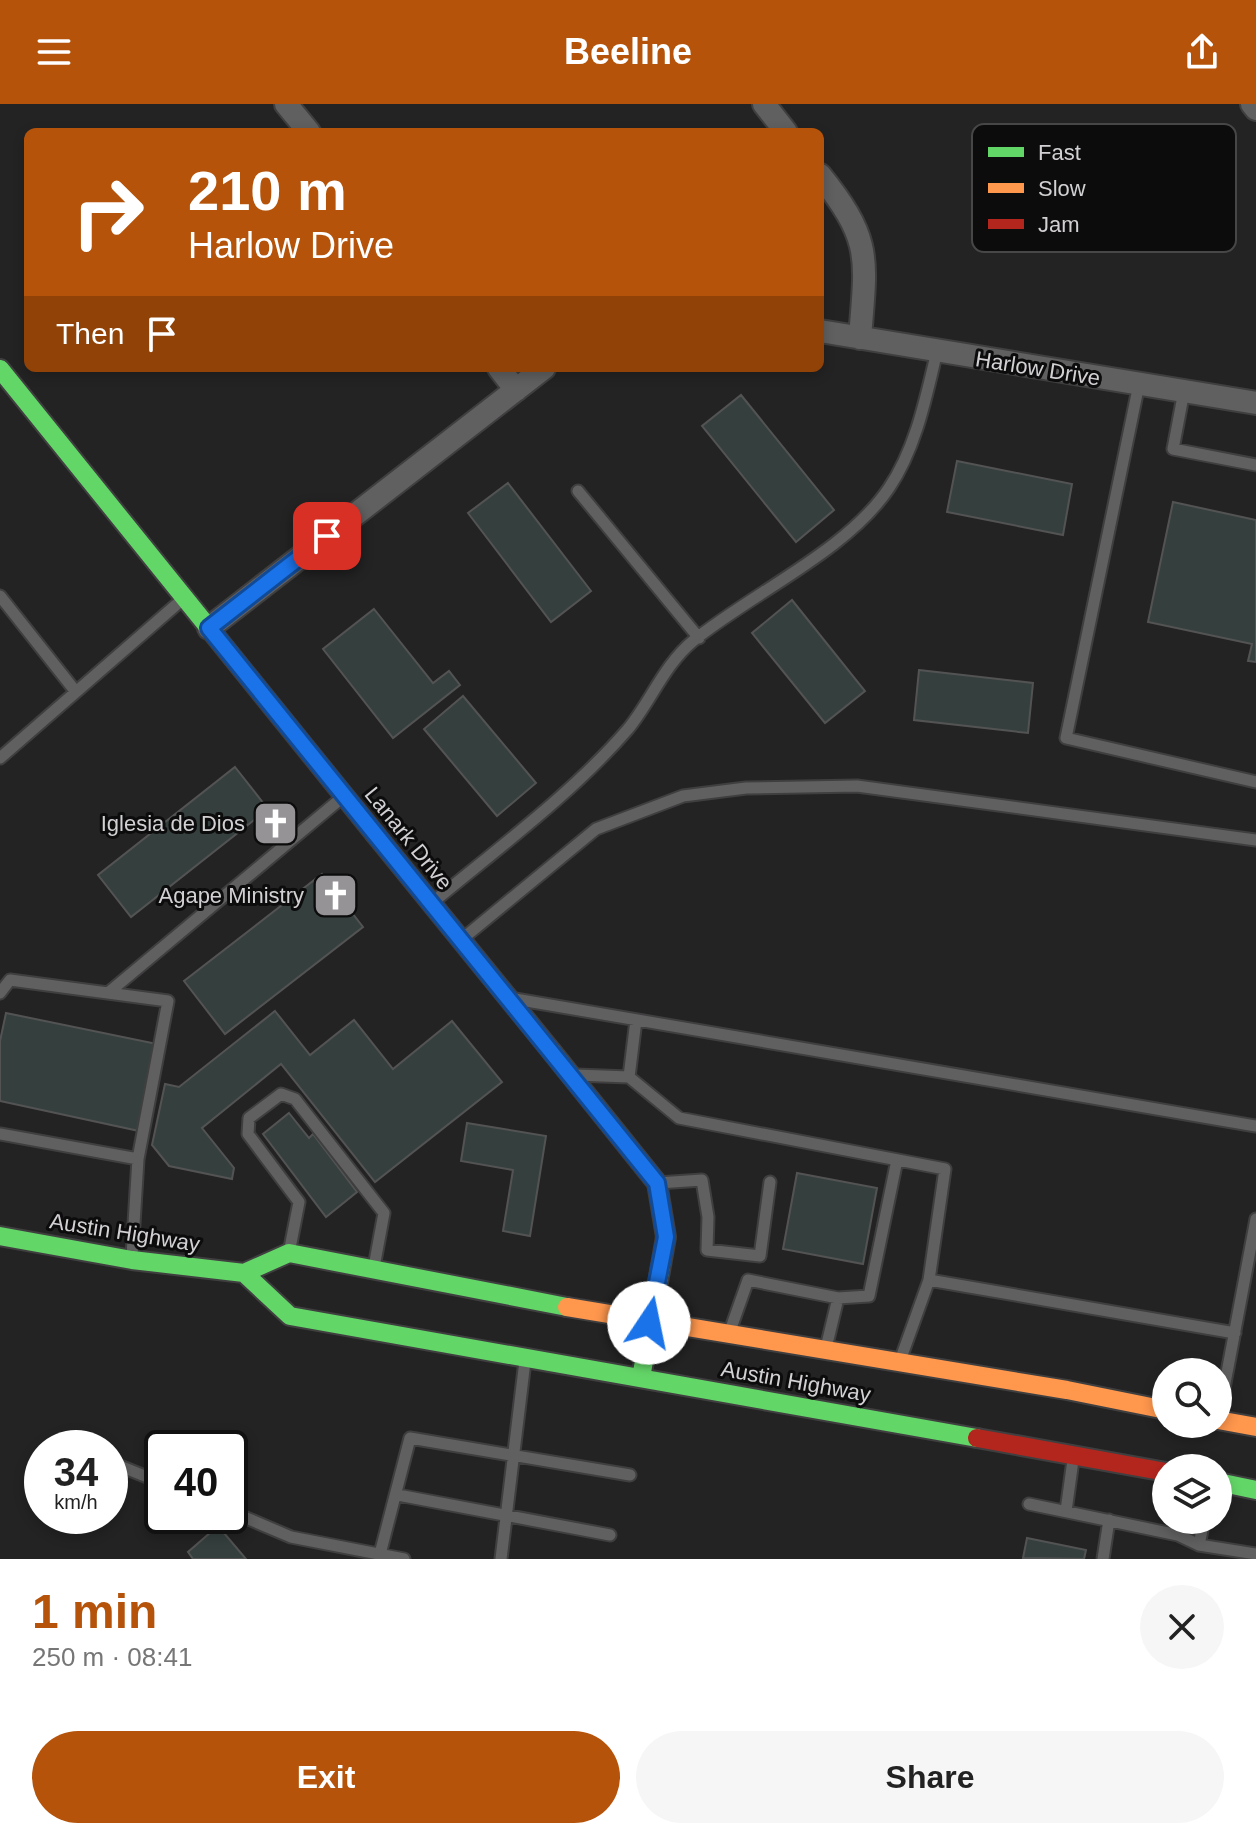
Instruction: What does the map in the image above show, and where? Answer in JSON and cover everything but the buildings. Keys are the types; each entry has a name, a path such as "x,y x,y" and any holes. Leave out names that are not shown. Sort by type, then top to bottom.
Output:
{"main road":[{"name":"Lanark Drive","path":"1,372 657,1183 666,1237 641,1378"},
{"name":"Austin Highway","path":"0,1236 132,1260 244,1273 290,1316 1152,1469"},
{"name":"Austin Highway","path":"289,1253 649,1323 729,1333 1152,1407"},
{"path":"244,1273 289,1253"},
{"path":"1232,1423 1256,1427"},
{"path":"1232,1485 1256,1490"}],"street":[{"path":"286,104 306,128"},
{"path":"764,104 783,128"},
{"path":"1252,104 1256,109"},
{"path":"824,180 845,206 863,244 866,265 860,338"},
{"name":"Harlow Drive","path":"824,332 1256,403"},
{"path":"502,372 516,390"},
{"path":"209,628 539,372"}],"lane":[{"path":"432,903 542,811 613,744 629,727 653,688 699,638 858,525 890,487 919,423 937,351"},
{"path":"1139,384 1066,738 1256,782"},
{"path":"1184,391 1173,449 1256,465"},
{"path":"578,491 699,638"},
{"path":"0,596 76,692"},
{"path":"0,758 184,597"},
{"path":"461,940 596,829 683,796 746,788 857,786 1256,840"},
{"path":"108,993 345,796"},
{"path":"0,993 10,980 168,1001 138,1159 132,1260"},
{"path":"508,998 1256,1126"},
{"path":"629,1077 636,1020"},
{"path":"570,1075 629,1077 679,1118 945,1169 929,1280 899,1362"},
{"path":"289,1253 299,1202 248,1134 249,1118 281,1094 295,1099 384,1213 374,1268"},
{"path":"0,1134 138,1159"},
{"path":"729,1333 748,1280 838,1298 869,1296 897,1160"},
{"path":"657,1183 702,1180 708,1217 707,1250 760,1256 770,1182"},
{"path":"1230,1358 1256,1219"},
{"path":"929,1280 1235,1333"},
{"path":"825,1351 838,1298"},
{"path":"501,1559 526,1357"},
{"path":"380,1554 398,1495 410,1438 630,1475"},
{"path":"1066,1511 1074,1455"},
{"path":"398,1495 610,1535"},
{"path":"1029,1504 1178,1535 1217,1553 1256,1554"},
{"path":"248,1519 291,1537 404,1559"},
{"path":"1103,1559 1109,1520"},
{"path":"1199,1545 1201,1534"}],"traffic: fast":[{"path":"0,369 375,834"},
{"path":"552,1052 657,1183 666,1237 641,1378"},
{"path":"0,1236 132,1260 244,1273 289,1253 567,1307"},
{"path":"244,1273 290,1316 977,1438"},
{"path":"1232,1485 1256,1490"}],"traffic: slow":[{"path":"375,834 552,1052"},
{"path":"567,1307 1067,1390 1152,1407"},
{"path":"1232,1423 1256,1427"}],"traffic: jam":[{"path":"977,1438 1152,1469"}],"place":[{"name":"Iglesia de Dios","path":"276,823"},
{"name":"Agape Ministry","path":"335,895"}],"route":[{"path":"327,536 209,628 657,1183 666,1237 649,1323"}]}
